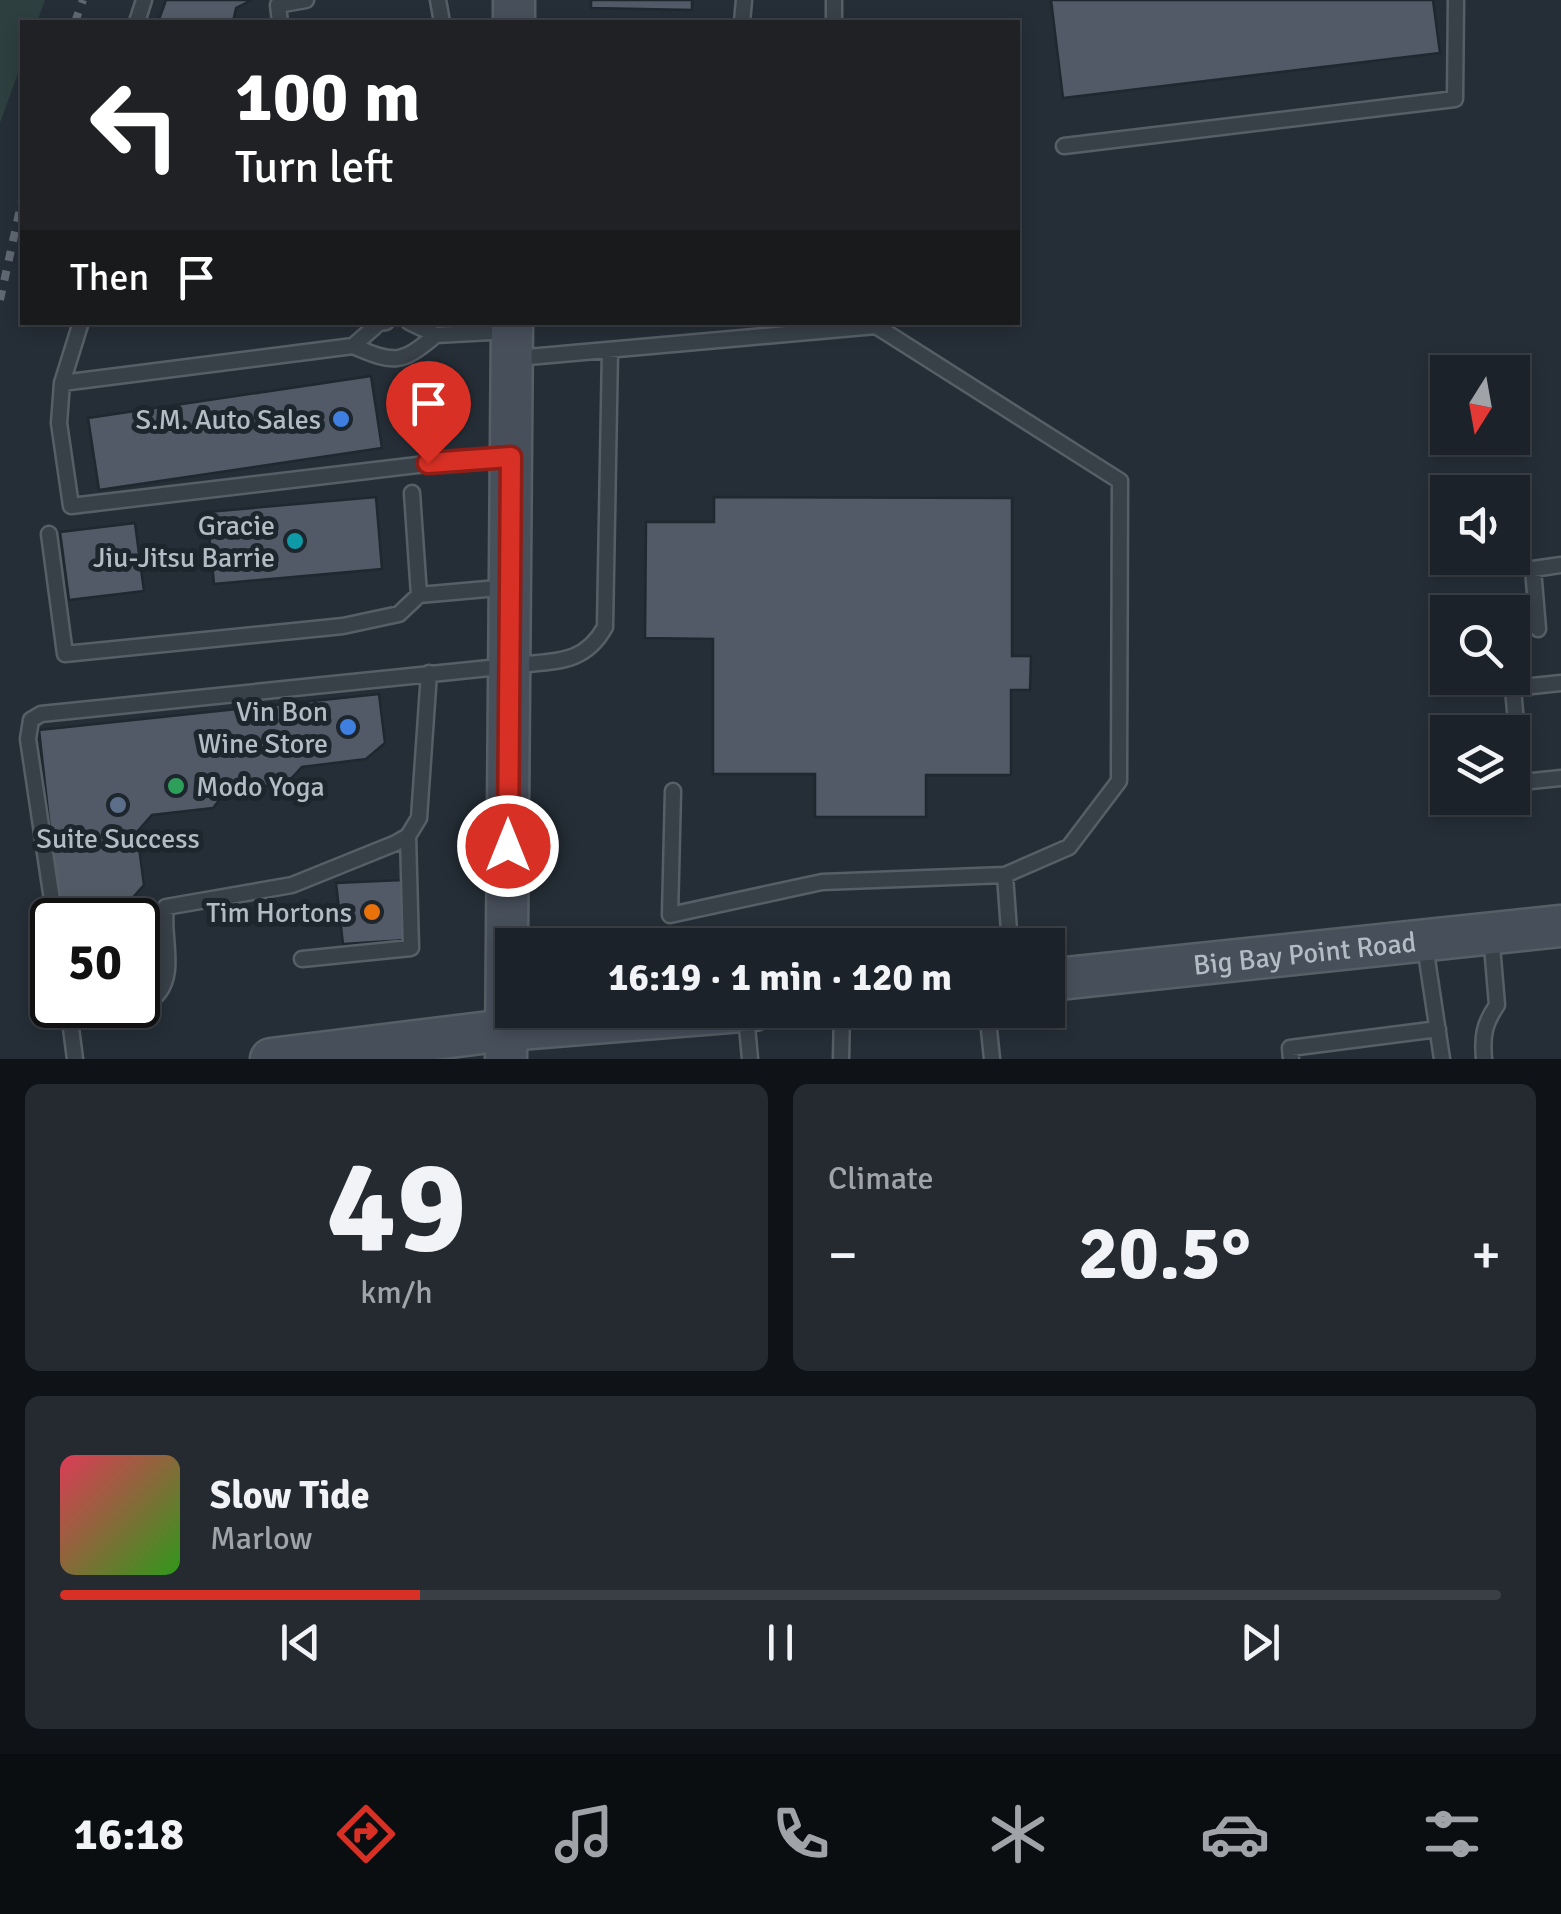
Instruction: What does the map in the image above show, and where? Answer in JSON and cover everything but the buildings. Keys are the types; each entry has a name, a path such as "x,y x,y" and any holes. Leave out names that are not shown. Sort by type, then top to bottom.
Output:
{"street":[{"path":"506,1044 512,338"},
{"name":"Big Bay Point Road","path":"1065,978 1561,926"},
{"path":"272,1059 506,1044 622,1028"}],"lane":[{"path":"280,20 278,5 306,0"},
{"path":"1064,146 1455,99 1456,0"},
{"path":"80,325 62,383 59,424 71,506 468,458 511,457"},
{"path":"353,346 377,325"},
{"path":"415,325 436,335 512,338 610,350 876,326 1120,481 1119,781 1069,847 1006,876 822,882 670,915 672,791"},
{"path":"62,383 353,346 382,358 409,357 436,335"},
{"path":"52,898 28,739 32,720 41,714 509,666 582,656 595,645 605,627 610,350"},
{"path":"412,493 418,595"},
{"path":"49,534 65,654 343,626 399,614 418,595 510,587"},
{"path":"1538,629 1533,569 1561,565"},
{"path":"302,959 412,948 408,836 419,818 429,673"},
{"path":"1561,684 1513,688 1522,782 1561,778"},
{"path":"160,987 167,973 166,907 292,886 408,836"},
{"path":"1006,876 1009,928"},
{"path":"1484,1059 1482,1035 1486,1021 1498,1005 1491,934"},
{"path":"1424,940 1442,1059"},
{"path":"71,1028 76,1059"},
{"path":"747,1028 750,1059"},
{"path":"841,1059 842,1028"},
{"path":"989,1028 992,1059"},
{"path":"1291,1059 1290,1048 1438,1029"}],"shaded area":[{"path":"0,0 45,0 38,20 20,20 20,68 0,123"}],"railway":[{"path":"76,20 83,0"},
{"path":"0,300 20,209"}],"place":[{"name":"S.M. Auto Sales","path":"341,419"},
{"name":"Gracie Jiu-Jitsu Barrie","path":"295,541"},
{"name":"Vin Bon Wine Store","path":"348,727"},
{"name":"Modo Yoga","path":"176,786"},
{"name":"Suite Success","path":"118,805"},
{"name":"Tim Hortons","path":"372,912"}],"route":[{"path":"428,463 511,457 508,846"}]}
